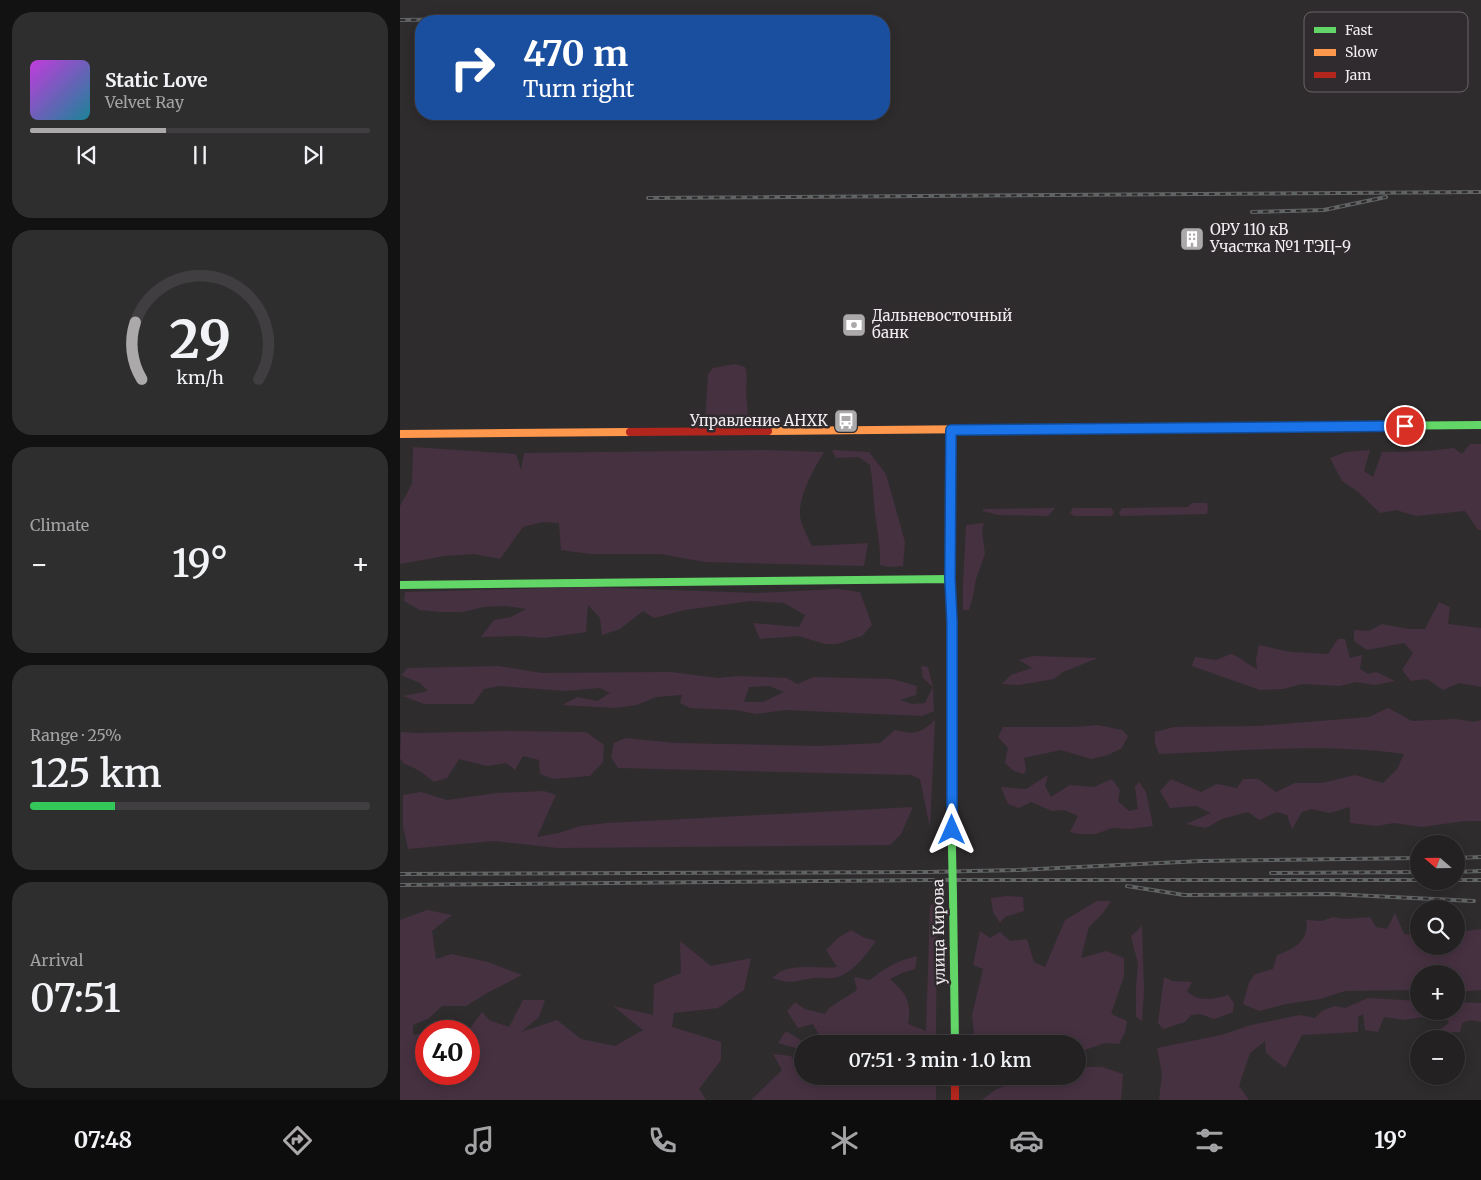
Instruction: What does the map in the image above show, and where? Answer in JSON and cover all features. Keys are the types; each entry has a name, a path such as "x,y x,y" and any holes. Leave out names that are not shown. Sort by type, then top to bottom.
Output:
{"street":[{"path":"400,434 1481,425"},
{"name":"улица Кирова","path":"951,430 950,579 952,622 954,1035"},
{"path":"400,585 950,579"},
{"path":"955,1085 955,1100"}],"shaded area":[{"path":"735,364 745,367 746,371 747,423 710,424 705,422 708,374 713,368"},
{"path":"1470,444 1481,444 1481,530 1478,530 1465,511 1416,516 1396,510 1380,513 1357,491 1342,481 1330,458 1346,452 1370,450 1364,471 1373,477 1382,452 1454,448 1462,454"},
{"path":"413,447 516,454 521,470 524,453 765,450 824,452 809,479 801,502 800,513 805,533 812,546 868,543 864,566 705,562 660,554 590,554 561,550 559,523 542,522 523,527 500,559 474,554 445,556 400,564 400,506 412,484"},
{"path":"832,450 869,452 886,474 905,542 903,566 890,567 880,565 870,465 859,457 836,458"},
{"path":"1192,503 1207,503 1207,514 1121,516 1119,513 1122,508 1188,507"},
{"path":"1055,508 1048,516 998,515 983,511 983,509"},
{"path":"1073,508 1111,508 1114,512 1110,516 1074,516 1070,513"},
{"path":"984,523 982,530 985,554 976,579 969,610 963,610 966,525"},
{"path":"587,587 757,593 838,589 860,592 872,625 862,636 837,644 825,644 799,636 760,639 753,623 799,627 805,615 784,603 751,601 685,610 654,618 643,611 620,629 602,635 600,618 588,605 586,632 544,638 519,636 481,637 494,620 511,617 526,609 506,606 484,607 462,612 440,612 420,610 404,601 405,592"},
{"path":"1439,602 1450,607 1448,624 1481,628 1481,687 1459,683 1443,690 1427,679 1411,681 1402,670 1413,653 1404,643 1367,650 1354,641 1354,630 1369,631 1382,624 1408,629 1425,629"},
{"path":"1338,639 1345,639 1350,658 1362,655 1360,669 1368,674 1376,672 1395,681 1375,685 1356,682 1340,686 1302,684 1283,689 1260,690 1192,666 1195,657 1216,660 1231,654 1257,669 1256,660 1259,645 1291,652 1328,654"},
{"path":"1033,656 1098,658 1063,672 1054,679 1019,685 1002,684 1011,675 1032,668 1019,660"},
{"path":"499,666 542,673 671,672 718,678 737,676 787,678 797,684 814,677 892,679 917,686 916,695 900,700 912,704 925,703 933,687 934,711 922,716 785,710 756,714 735,710 690,708 680,703 682,695 656,697 637,705 615,708 562,705 577,697 597,701 610,693 600,688 566,691 499,686 484,689 473,704 424,704 403,696 428,691 420,683 401,675 408,668","holes":["769,686 784,692 763,702 744,702 749,687"]},
{"path":"921,666 928,667 933,687 923,678"},
{"path":"1388,708 1412,721 1456,719 1474,722 1481,720 1481,821 1465,821 1421,827 1394,823 1377,826 1350,823 1350,807 1330,813 1311,809 1302,812 1292,829 1287,815 1277,812 1259,820 1248,812 1222,819 1206,828 1186,824 1211,813 1196,806 1170,808 1160,791 1171,779 1201,792 1217,784 1237,788 1243,779 1258,779 1276,792 1295,783 1322,783 1355,775 1383,783 1397,769 1404,754 1313,748 1159,754 1155,743 1155,732 1174,727 1258,726 1369,717"},
{"path":"935,720 930,828 920,779 911,775 618,768 611,757 614,743 625,738 676,743 819,746 880,743 895,730 907,733 921,731"},
{"path":"1098,725 1122,730 1128,736 1122,748 1108,755 1091,759 1061,750 1024,758 1026,769 1024,774 1014,771 1005,763 1008,748 998,737 1003,727 1075,727"},
{"path":"401,732 586,732 604,745 603,762 590,776 553,779 540,774 539,760 523,756 515,770 506,763 487,766 459,759 447,778 434,782 420,771 403,763 400,758"},
{"path":"1048,775 1045,786 1051,797 1070,785 1094,787 1112,779 1120,790 1118,801 1129,811 1138,809 1135,787 1139,782 1146,792 1153,826 1130,829 1112,828 1096,834 1079,834 1070,832 1078,816 1064,810 1052,811 1031,802 1019,808 1008,804 1001,787 1026,789"},
{"path":"544,791 556,795 537,837 559,833 580,826 607,823 913,807 901,834 890,845 557,848 494,841 408,849 403,826 403,795 421,792 447,800 497,793"},
{"path":"1023,897 1024,911 1005,917 1000,923 993,912 991,898"},
{"path":"1097,901 1111,901 1103,913 1089,927 1081,958 1106,951 1124,958 1124,976 1111,1014 1127,1021 1125,1032 1119,1044 1105,1043 1086,1050 1086,1035 974,1035 972,1015 983,969 973,965 980,931 990,938 1000,932 1010,941 1027,939 1034,962 1045,967 1065,920"},
{"path":"937,902 936,1035 819,1035 813,1024 798,1028 787,1011 795,1002 805,1009 825,1014 829,1008 857,990 854,977 870,980 892,965 917,956 915,969 890,979 907,998 909,1010 908,1024 926,1031 930,906"},
{"path":"427,910 452,915 432,931 436,959 452,954 488,962 522,975 466,1006 442,1006 428,1019 415,1020 413,1035 415,1035 415,1085 480,1085 480,1020 476,1020 482,1012 489,1020 509,1027 523,1000 545,1000 539,1017 521,1032 557,1020 581,1039 615,1046 643,1030 613,1006 653,1015 654,984 681,973 680,941 711,966 751,958 744,990 718,1008 674,1013 672,1027 721,1042 721,1060 699,1089 706,1100 400,1100 400,920"},
{"path":"1395,913 1404,934 1410,935 1410,955 1465,955 1465,931 1481,929 1481,990 1465,991 1465,965 1410,965 1410,990 1345,991 1320,999 1286,1004 1259,1011 1243,1004 1249,983 1255,974 1273,969 1277,955 1295,947 1303,938 1307,927 1306,920 1322,921 1333,917 1345,919 1370,917 1376,927 1387,929"},
{"path":"1142,926 1144,991 1142,1021 1136,1017 1138,964 1131,936"},
{"path":"851,930 863,937 876,941 858,964 846,973 833,978 816,978 793,982 772,978 788,969 837,967 826,950 838,938"},
{"path":"1164,977 1172,981 1192,982 1187,991 1201,999 1212,999 1228,995 1234,1003 1233,1012 1214,1019 1200,1014 1191,1015 1185,1022 1163,1029 1158,1023"},
{"path":"1368,998 1410,1000 1410,1019 1384,1017 1378,1032 1365,1030 1363,1014 1358,1017 1358,1032 1302,1035 1285,1068 1266,1053 1265,1041 1250,1053 1239,1086 1249,1100 1159,1100 1162,1074 1157,1048 1221,1035 1251,1025 1300,1015 1315,1018 1322,1011 1335,1006 1345,1008"},
{"path":"1465,1002 1481,1003 1481,1022 1471,1020 1462,1023 1460,1030 1439,1030 1449,1023 1447,1020 1465,1020"},
{"path":"786,1031 794,1036 794,1048 778,1043"},
{"path":"773,1054 791,1056 794,1061 794,1085 936,1085 936,1100 751,1100 782,1070"},
{"path":"1086,1067 1102,1067 1123,1074 1121,1100 982,1100 995,1090 1007,1085 1086,1085"}],"railway":[{"path":"400,20 415,20"},
{"path":"648,198 1481,192"},
{"path":"1252,212 1324,210 1386,197"},
{"path":"1465,858 1481,857"},
{"path":"400,874 928,872 1018,870 1201,861 1410,858"},
{"path":"1465,872 1481,871"},
{"path":"1271,873 1410,872"},
{"path":"400,885 928,880 1410,880"},
{"path":"1465,880 1481,880"},
{"path":"1127,886 1184,895 1331,894 1474,901"}],"traffic: fast":[{"path":"982,429 1481,425"},
{"path":"400,585 950,579 952,640"},
{"path":"952,783 952,849"},
{"path":"952,849 953,895"},
{"path":"953,895 955,1035"}],"traffic: slow":[{"path":"768,431 982,429"},
{"path":"400,434 630,432"}],"traffic: jam":[{"path":"630,432 768,431"},
{"path":"952,640 952,783"},
{"path":"955,1085 955,1100"}],"place":[{"name":"ОРУ 110 кВ Участка №1 ТЭЦ-9","path":"1192,239"},
{"name":"Дальневосточный банк","path":"854,325"},
{"name":"Управление АНХК","path":"846,421"}],"route":[{"path":"952,830 951,430 1405,426"}]}
